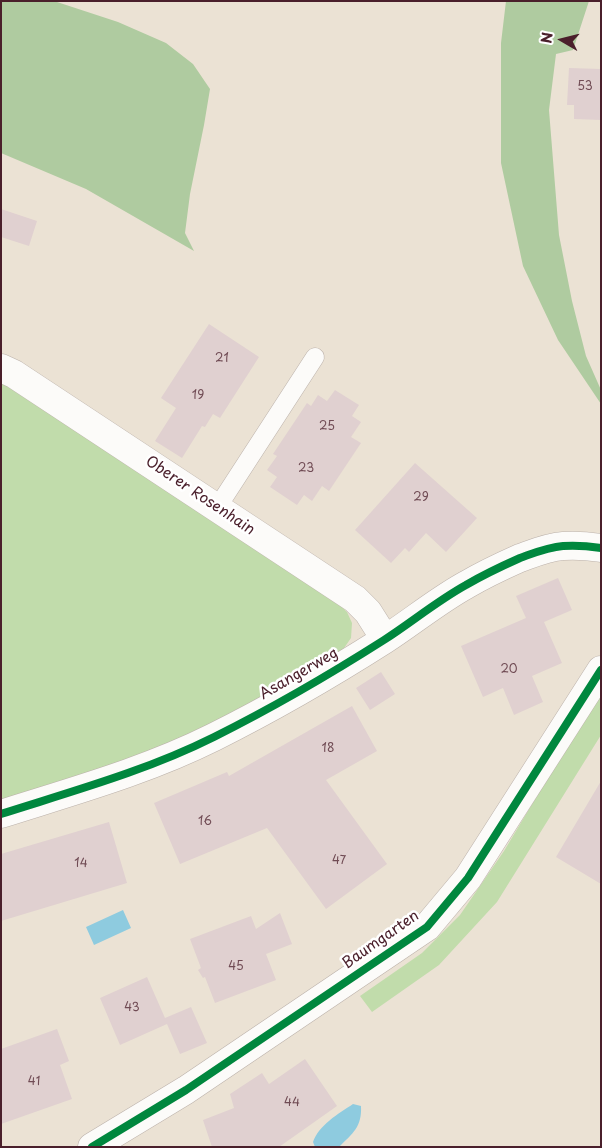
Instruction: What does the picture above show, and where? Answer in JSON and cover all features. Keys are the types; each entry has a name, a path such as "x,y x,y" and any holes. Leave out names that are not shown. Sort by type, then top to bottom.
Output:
{"street":[{"name":"Oberer Rosenhain","path":"1,368 14,374 355,599 368,612 385,640"},
{"name":"Asangerweg","path":"1,814 123,775 214,737 320,679 385,640 465,586 506,564 539,550 562,546 601,548"},
{"name":"Baumgarten","path":"92,1147 186,1090 427,927 468,878 601,670"}],"lane":[{"path":"217,508 315,357"}],"green space":[{"path":"1,1 54,1 118,22 166,43 193,64 210,89 190,194 185,233 194,251 86,189 1,153"},
{"path":"506,1 589,1 573,50 556,54 549,110 559,235 572,301 586,356 601,390 601,404 558,340 523,266 501,163 501,43"},
{"path":"1,380 341,606 347,612 352,623 351,638 342,651 265,696 202,729 120,765 1,802"},
{"path":"601,689 601,735 497,902 439,965 372,1012 360,996 422,953 460,915 504,851"}],"water":[{"path":"123,910 131,928 94,945 86,927"},
{"path":"353,1104 361,1106 360,1119 356,1129 339,1147 315,1147 313,1142 320,1130 330,1120"}],"building":[{"path":"569,68 601,69 601,120 574,119 574,105 567,105"},
{"path":"1,209 37,221 29,246 1,237"},
{"path":"209,324 259,357 220,418 213,414 205,427 202,426 182,458 155,441 176,408 161,398"},
{"path":"335,390 359,405 352,416 361,422 351,437 361,443 329,491 322,486 312,501 304,495 297,505 270,487 277,477 267,470 277,456 273,454 307,403 311,406 318,395 327,401"},
{"path":"415,463 477,518 446,552 426,533 409,552 405,548 391,563 355,530"},
{"path":"558,578 572,610 544,622 562,663 532,676 543,702 514,715 503,688 483,697 461,646 526,618 516,596"},
{"path":"381,672 395,694 370,710 356,688"},
{"path":"352,706 377,751 326,780 387,864 326,909 267,828 180,864 154,803 227,772 229,776"},
{"path":"601,781 601,884 556,857"},
{"path":"109,822 127,883 1,921 1,854"},
{"path":"280,913 292,944 266,954 276,980 215,1003 205,977 203,978 198,970 201,968 190,939 251,916 256,929"},
{"path":"147,977 165,1018 191,1007 207,1043 180,1054 167,1024 120,1045 100,998"},
{"path":"57,1029 69,1061 60,1065 72,1099 1,1124 1,1049"},
{"path":"305,1059 337,1106 279,1147 212,1147 203,1120 234,1108 230,1094 262,1073 269,1084"}],"cycle path":[{"path":"1,814 136,770 214,737 279,703 342,666 384,640 455,591 520,558 541,550 557,547 601,548"},
{"path":"92,1147 186,1090 427,927 468,878 601,670"}]}
